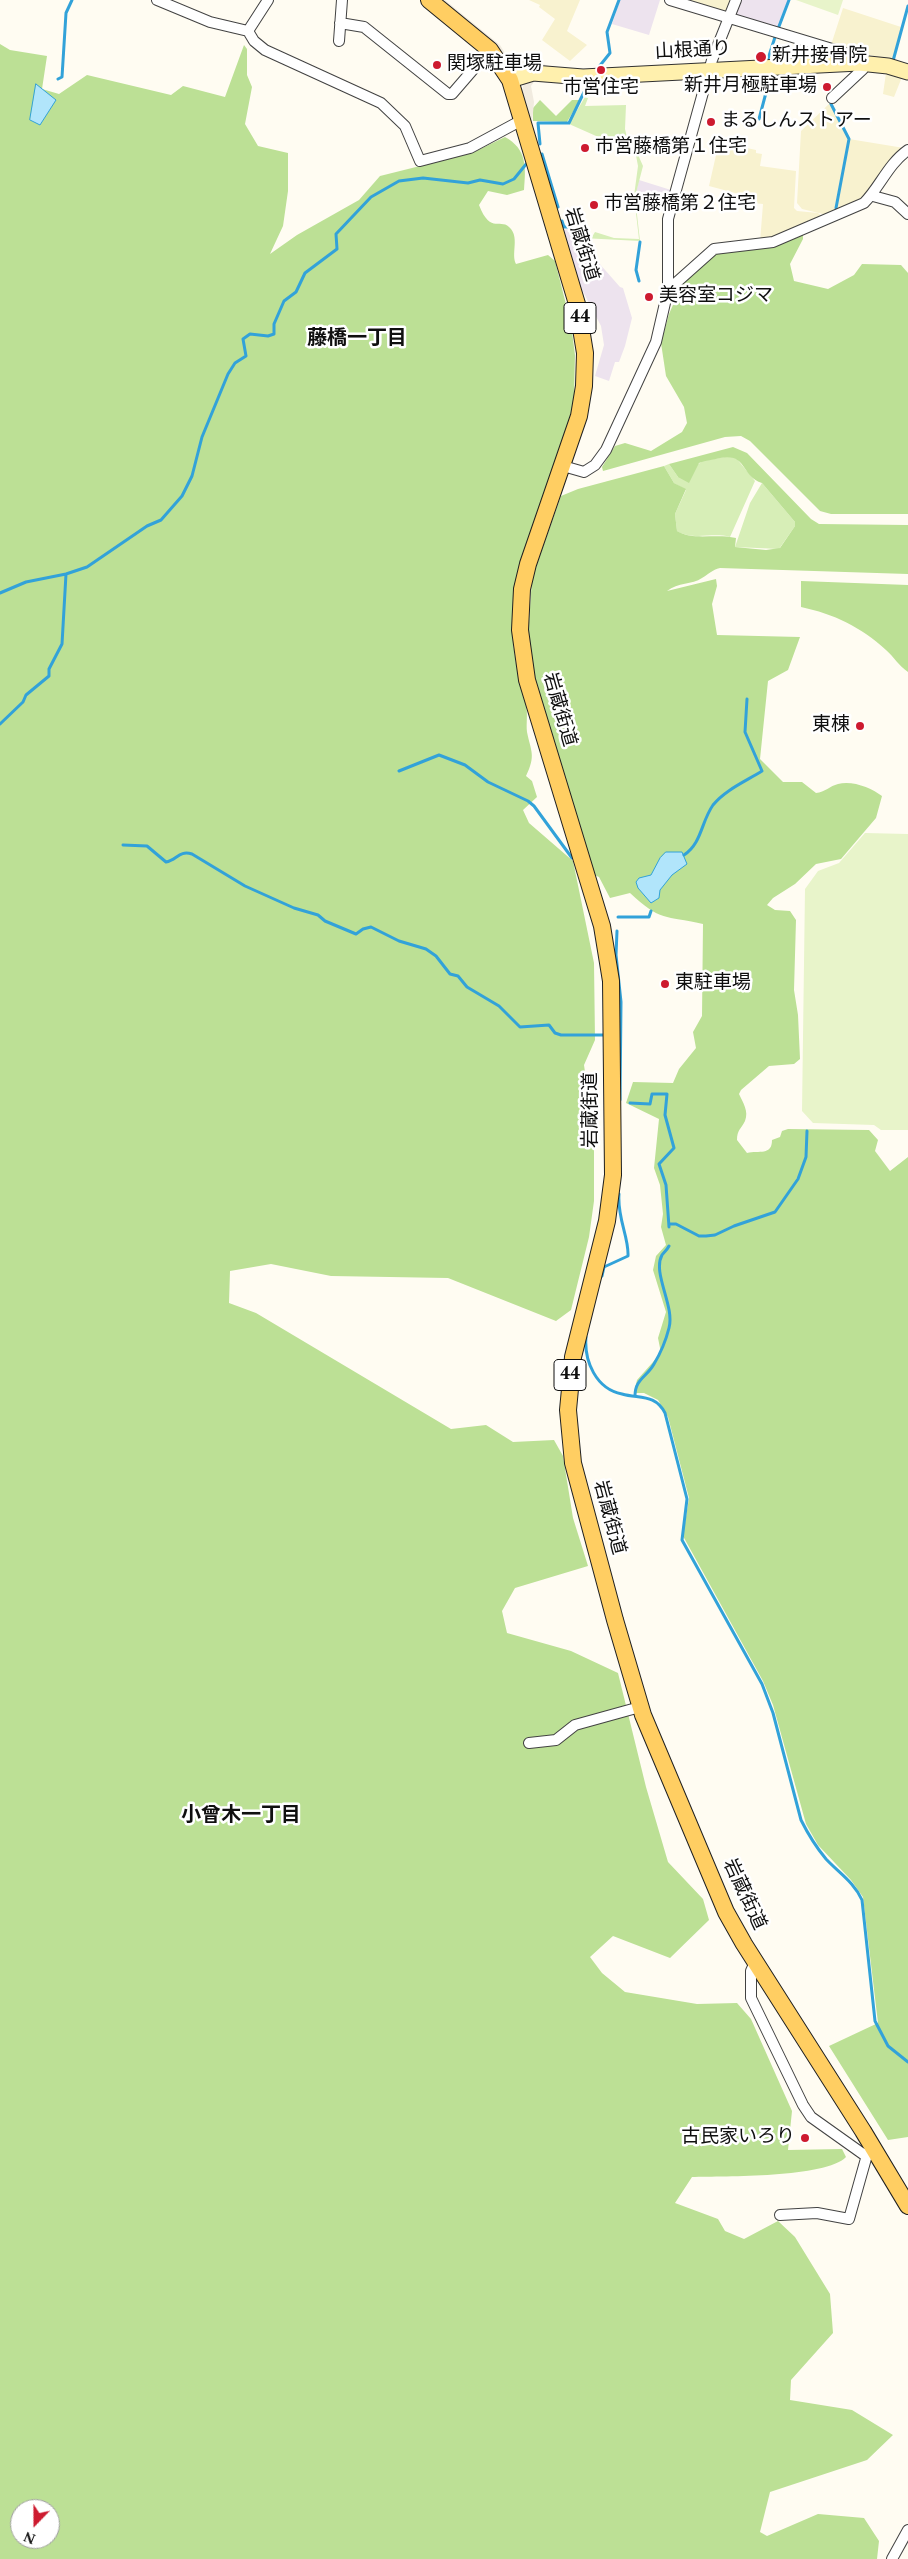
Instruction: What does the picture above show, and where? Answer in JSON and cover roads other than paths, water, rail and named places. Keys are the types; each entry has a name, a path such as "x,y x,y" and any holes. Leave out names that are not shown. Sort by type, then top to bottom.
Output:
{"main road":[{"name":"岩蔵街道","path":"429,0 448,13 490,50 510,80 577,304 583,332 585,353 584,386 579,416 525,574 521,599 521,638 530,692 602,926 609,959 612,1002 613,1175 607,1221 573,1356 569,1394 569,1431 577,1483 640,1706 726,1912 872,2154 908,2206"}],"street":[{"path":"157,0 210,22 248,31 254,41 265,50 381,103 405,126 420,161 470,148 522,120"},
{"path":"248,31 268,0"},
{"path":"339,42 342,0"},
{"path":"670,0 848,53 864,64 862,72 832,98"},
{"path":"563,466 580,472 588,471 606,450 656,342 668,290 668,219 709,71 736,0"},
{"path":"340,24 364,27 448,94 452,94 490,50"},
{"name":"山根通り","path":"510,80 533,73 583,77 864,64 888,66 908,72"},
{"path":"668,290 677,284 704,256 714,249 758,245 782,239 864,203 872,196 897,158 908,150"},
{"path":"872,196 895,202 908,214"},
{"path":"529,1743 556,1740 575,1725 640,1706"},
{"path":"755,1962 751,1971 751,1998 803,2105 811,2117 872,2154 849,2219 817,2213 780,2215"},
{"path":"892,2559 908,2530"}],"water":[{"path":"36,84 56,100 40,125 30,120"},
{"path":"666,852 682,852 687,864 672,875 660,890 659,898 651,903 638,888 636,882 639,878 651,875 660,858"}],"waterway":[{"path":"58,79 62,77 66,13 72,0"},
{"path":"598,68 610,53 607,32 619,0"},
{"path":"778,29 789,0"},
{"path":"893,61 908,6"},
{"path":"767,62 776,34"},
{"path":"759,119 767,89 761,85 764,75"},
{"path":"540,144 538,123 569,123 587,86"},
{"path":"831,104 849,139 836,208"},
{"path":"542,154 558,207"},
{"path":"0,593 26,582 66,574 87,567 147,526 161,520 182,496 192,476 202,437 228,374 235,363 246,356 243,339 250,334 268,336 274,334 274,324 284,301 296,292 305,273 337,249 336,234 371,197 399,181 423,178 468,183 480,180 503,184 514,179 527,163"},
{"path":"562,221 564,227 570,227 579,239"},
{"path":"639,281 636,270 640,242"},
{"path":"0,724 23,702 26,695 49,676 49,669 62,644 66,574"},
{"path":"684,855 694,845 713,805 730,790 762,771 745,732 747,699"},
{"path":"399,771 439,755 465,765 488,782 528,801 534,806 572,858"},
{"path":"123,845 147,846 166,862 184,853 192,854 245,886 294,908 318,915 325,921 356,934 363,929 371,927 399,941 426,949 436,956 450,974 458,976 467,987 499,1006 520,1027 549,1025 555,1033 561,1035 603,1035"},
{"path":"618,917 649,917 651,911"},
{"path":"617,931 616,955 621,1002 620,1100"},
{"path":"630,1103 650,1104 652,1094 667,1094 665,1115 674,1148 659,1164 666,1185 669,1227"},
{"path":"669,1224 676,1224 699,1236 715,1235 734,1226 775,1212 798,1179 806,1157 807,1131"},
{"path":"602,1276 604,1267 628,1256 619,1194"},
{"path":"635,1396 637,1386 658,1356 669,1328 669,1310 660,1271 662,1255 669,1246"},
{"path":"586,1337 587,1355 590,1364 594,1373 605,1386 622,1394 652,1400 665,1413 687,1499 682,1540 762,1684 773,1713 801,1820 822,1854 851,1883 862,1900 875,2021 888,2046 908,2062"}],"place":[{"name":"新井接骨院","path":"761,57"},
{"name":"関塚駐車場","path":"437,65"},
{"name":"市営住宅","path":"601,70"},
{"name":"新井月極駐車場","path":"827,87"},
{"name":"まるしんストアー","path":"711,122"},
{"name":"市営藤橋第１住宅","path":"585,148"},
{"name":"市営藤橋第２住宅","path":"594,205"},
{"name":"美容室コジマ","path":"649,297"},
{"name":"東棟","path":"860,726"},
{"name":"東駐車場","path":"665,984"},
{"name":"古民家いろり","path":"805,2138"}],"district":[{"name":"藤橋一丁目","path":"357,340"},
{"name":"小曾木一丁目","path":"241,1817"}]}
